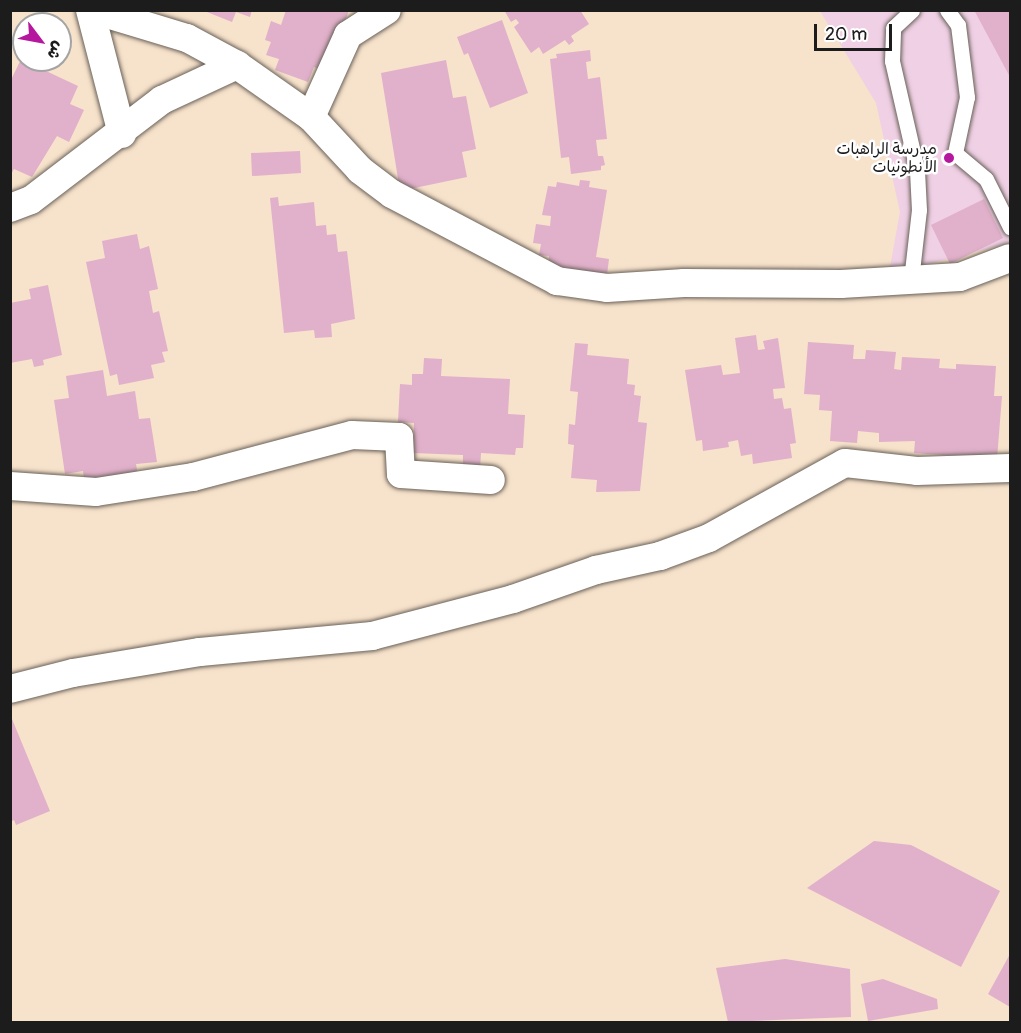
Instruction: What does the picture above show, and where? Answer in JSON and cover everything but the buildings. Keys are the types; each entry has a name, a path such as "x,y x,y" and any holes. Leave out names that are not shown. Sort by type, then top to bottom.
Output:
{"street":[{"path":"90,10 122,134"},
{"path":"94,10 187,38 237,65 311,117 360,170 392,194 558,281 607,288 911,280 960,277 1011,258"},
{"path":"311,117 348,35 387,10"},
{"path":"10,208 32,200 122,134 162,100 237,65"},
{"path":"10,486 96,492 193,477 352,435 399,436 400,474 491,480"},
{"path":"10,689 73,673 200,652 372,636 513,599 596,570 660,556 710,538 845,463 917,471 1011,468"}],"lane":[{"path":"911,280 919,210 917,170 892,62 893,28 912,10"},
{"path":"948,10 958,25 967,97 955,153 986,179 1011,227"}],"shaded area":[{"name":"مدرسة الراهبات الأنطونيات","path":"820,11 1010,11 1010,243 928,264 890,267 900,212 876,103"}],"place":[{"name":"مدرسة الراهبات الأنطونيات","path":"949,158"}]}
